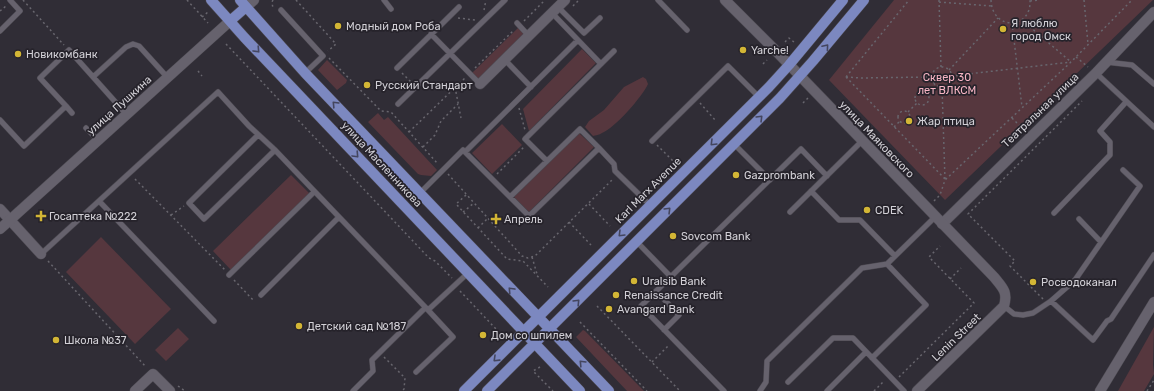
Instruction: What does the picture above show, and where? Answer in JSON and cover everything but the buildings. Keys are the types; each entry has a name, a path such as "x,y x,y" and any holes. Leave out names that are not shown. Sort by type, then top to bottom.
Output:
{"main road":[{"name":"улица Масленникова","path":"212,0 230,21 580,391"},
{"name":"Karl Marx Avenue","path":"464,391 759,97 790,65 844,0"},
{"path":"487,391 550,330 800,76 864,0"},
{"name":"улица Масленникова","path":"243,4 305,72 609,391"},
{"name":"улица Пушкина","path":"230,21 243,4"}],"street":[{"name":"улица Пушкина","path":"243,4 254,0"},
{"name":"улица Маяковского","path":"725,0 790,65 994,277 1003,289 1005,302"},
{"path":"480,84 559,7"},
{"name":"Театральная улица","path":"938,220 1096,73 1154,12"},
{"name":"улица Пушкина","path":"0,229 230,21"},
{"path":"0,209 41,254"},
{"name":"Lenin Street","path":"917,391 1005,302"},
{"path":"1100,391 1154,302"},
{"path":"136,391 153,374 170,391"}],"lane":[{"path":"0,31 20,11 10,0"},
{"path":"384,0 391,8"},
{"path":"398,104 450,53 501,7 505,0"},
{"path":"658,0 687,30"},
{"path":"396,68 459,7"},
{"path":"559,7 584,33 600,18"},
{"path":"559,7 578,40 601,64"},
{"path":"281,10 323,56 305,72"},
{"path":"518,24 530,36"},
{"path":"432,34 480,84"},
{"path":"420,193 463,150 465,152 578,40"},
{"path":"93,77 126,47 133,44 139,46 168,78"},
{"path":"72,112 40,78 69,50 127,114"},
{"path":"547,161 525,139 614,51"},
{"path":"504,60 531,87"},
{"path":"1106,62 1132,65 1154,84"},
{"path":"652,141 728,66 759,97"},
{"path":"1096,73 1154,127"},
{"path":"41,254 218,92 453,337 416,372"},
{"path":"1054,214 1110,155 1110,142 1100,131 1126,102"},
{"path":"0,120 24,146 66,106"},
{"path":"86,128 98,140"},
{"path":"510,197 580,129 614,164 616,171 650,205"},
{"path":"258,135 189,203 204,219 275,150"},
{"path":"790,212 862,141"},
{"path":"734,144 770,180"},
{"path":"465,152 529,216 599,148"},
{"path":"724,391 641,306 801,149 827,176"},
{"path":"1005,302 1014,314 1023,315 1033,313 1049,302 1075,280 1140,186 1123,170"},
{"path":"811,191 839,220 860,220 895,256"},
{"path":"229,275 314,192"},
{"path":"99,201 214,321"},
{"path":"261,295 339,217"},
{"path":"1079,219 1101,242"},
{"path":"760,391 766,382 767,361 862,268 887,264 938,220"},
{"path":"636,241 671,276"},
{"path":"1049,302 1093,340 1107,321 1111,319 1154,255"},
{"path":"872,358 926,305 887,264"},
{"path":"353,391 373,371 372,360 468,273"},
{"path":"656,291 679,315 664,330"},
{"path":"788,382 833,338 853,338 904,391"},
{"path":"826,391 866,352"}],"path":[{"path":"23,0 69,50"},
{"path":"187,0 208,23"},
{"path":"273,0 273,10"},
{"path":"296,0 336,44 325,54 381,111 391,112 522,256 528,258 535,256 614,178"},
{"path":"409,132 518,24 545,0"},
{"path":"846,77 909,0"},
{"path":"991,0 991,6 998,18 1005,22 1012,23 1021,20 1026,15 1030,9 1030,0 1039,0"},
{"path":"1084,0 1088,44"},
{"path":"945,180 1071,62 1132,0"},
{"path":"941,67 939,1 991,6"},
{"path":"202,17 208,12"},
{"path":"449,17 484,21"},
{"path":"949,70 998,18"},
{"path":"1021,20 1071,62"},
{"path":"1012,23 1023,108"},
{"path":"785,42 789,38 794,42"},
{"path":"226,44 429,258 435,261 453,279 454,285 496,329 501,337"},
{"path":"1076,57 1096,73"},
{"path":"763,64 767,60"},
{"path":"951,76 1071,62"},
{"path":"941,67 949,70 951,76 948,84 942,87 935,84 932,77 935,69 941,67"},
{"path":"198,71 202,76"},
{"path":"401,73 406,78"},
{"path":"846,77 932,77"},
{"path":"846,77 945,180"},
{"path":"927,92 935,84"},
{"path":"455,87 461,118"},
{"path":"927,208 940,196 945,180 942,87"},
{"path":"916,103 914,97 918,92 927,92"},
{"path":"916,103 923,105 928,102 929,95 927,92"},
{"path":"1049,302 1010,266 1014,261 968,214 1087,96"},
{"path":"695,98 716,121"},
{"path":"803,103 808,98"},
{"path":"516,101 527,136"},
{"path":"908,112 916,103"},
{"path":"423,147 435,135 441,121 458,104"},
{"path":"900,121 898,119 899,113 903,110 908,112"},
{"path":"900,121 905,122 909,120 910,117 908,112"},
{"path":"1012,118 1020,126"},
{"path":"894,127 900,121"},
{"path":"652,141 674,162"},
{"path":"492,179 528,143"},
{"path":"130,173 254,301"},
{"path":"466,195 456,204 463,212 507,259 523,261 548,287"},
{"path":"171,215 189,203"},
{"path":"463,212 474,203"},
{"path":"589,204 610,226"},
{"path":"478,228 488,218"},
{"path":"569,222 591,245"},
{"path":"895,381 974,303 929,257 940,246"},
{"path":"41,254 153,374"},
{"path":"532,257 537,275"},
{"path":"950,279 962,268"},
{"path":"597,306 680,391"},
{"path":"580,322 648,391"},
{"path":"652,362 674,340"},
{"path":"380,352 405,378 404,389 402,391"},
{"path":"540,367 533,371 552,391"},
{"path":"874,391 890,376"},
{"path":"1147,391 1154,380"}],"green space":[{"name":"Сквер 30 лет ВЛКСМ","path":"894,0 1153,0 945,200 829,80"},
{"path":"519,27 527,36 480,82 472,73"},
{"path":"582,49 596,63 529,131 523,109"},
{"path":"327,60 347,80 346,83 337,90 318,70"},
{"path":"643,77 646,79 648,84 634,104 614,125 601,134 593,136 585,127 589,121 604,110 624,87"},
{"path":"378,113 384,120 388,117 437,170 431,176 418,174 368,122"},
{"path":"502,124 522,145 492,174 472,153"},
{"path":"579,133 594,147 529,212 514,197"},
{"path":"291,175 310,194 231,270 213,251"},
{"path":"101,237 171,309 135,344 66,272"},
{"path":"1154,327 1154,374 1144,391 1118,391"},
{"path":"178,328 189,339 166,361 155,350"},
{"path":"583,330 644,391 627,391 576,337"}],"place":[{"name":"Модный дом Роба","path":"338,26"},
{"name":"Я люблю город Омск","path":"1003,29"},
{"name":"Yarche!","path":"743,50"},
{"name":"Новикомбанк","path":"18,54"},
{"name":"Русский Стандарт","path":"367,85"},
{"name":"Жар птица","path":"909,121"},
{"name":"Gazprombank","path":"736,175"},
{"name":"CDEK","path":"867,210"},
{"name":"Госаптека №222","path":"41,216"},
{"name":"Апрель","path":"496,219"},
{"name":"Sovcom Bank","path":"673,236"},
{"name":"Uralsib Bank","path":"634,281"},
{"name":"Росводоканал","path":"1033,282"},
{"name":"Renaissance Credit","path":"616,295"},
{"name":"Avangard Bank","path":"609,309"},
{"name":"Детский сад №187","path":"299,326"},
{"name":"Дом со шпилем","path":"483,335"},
{"name":"Школа №37","path":"56,340"}]}
